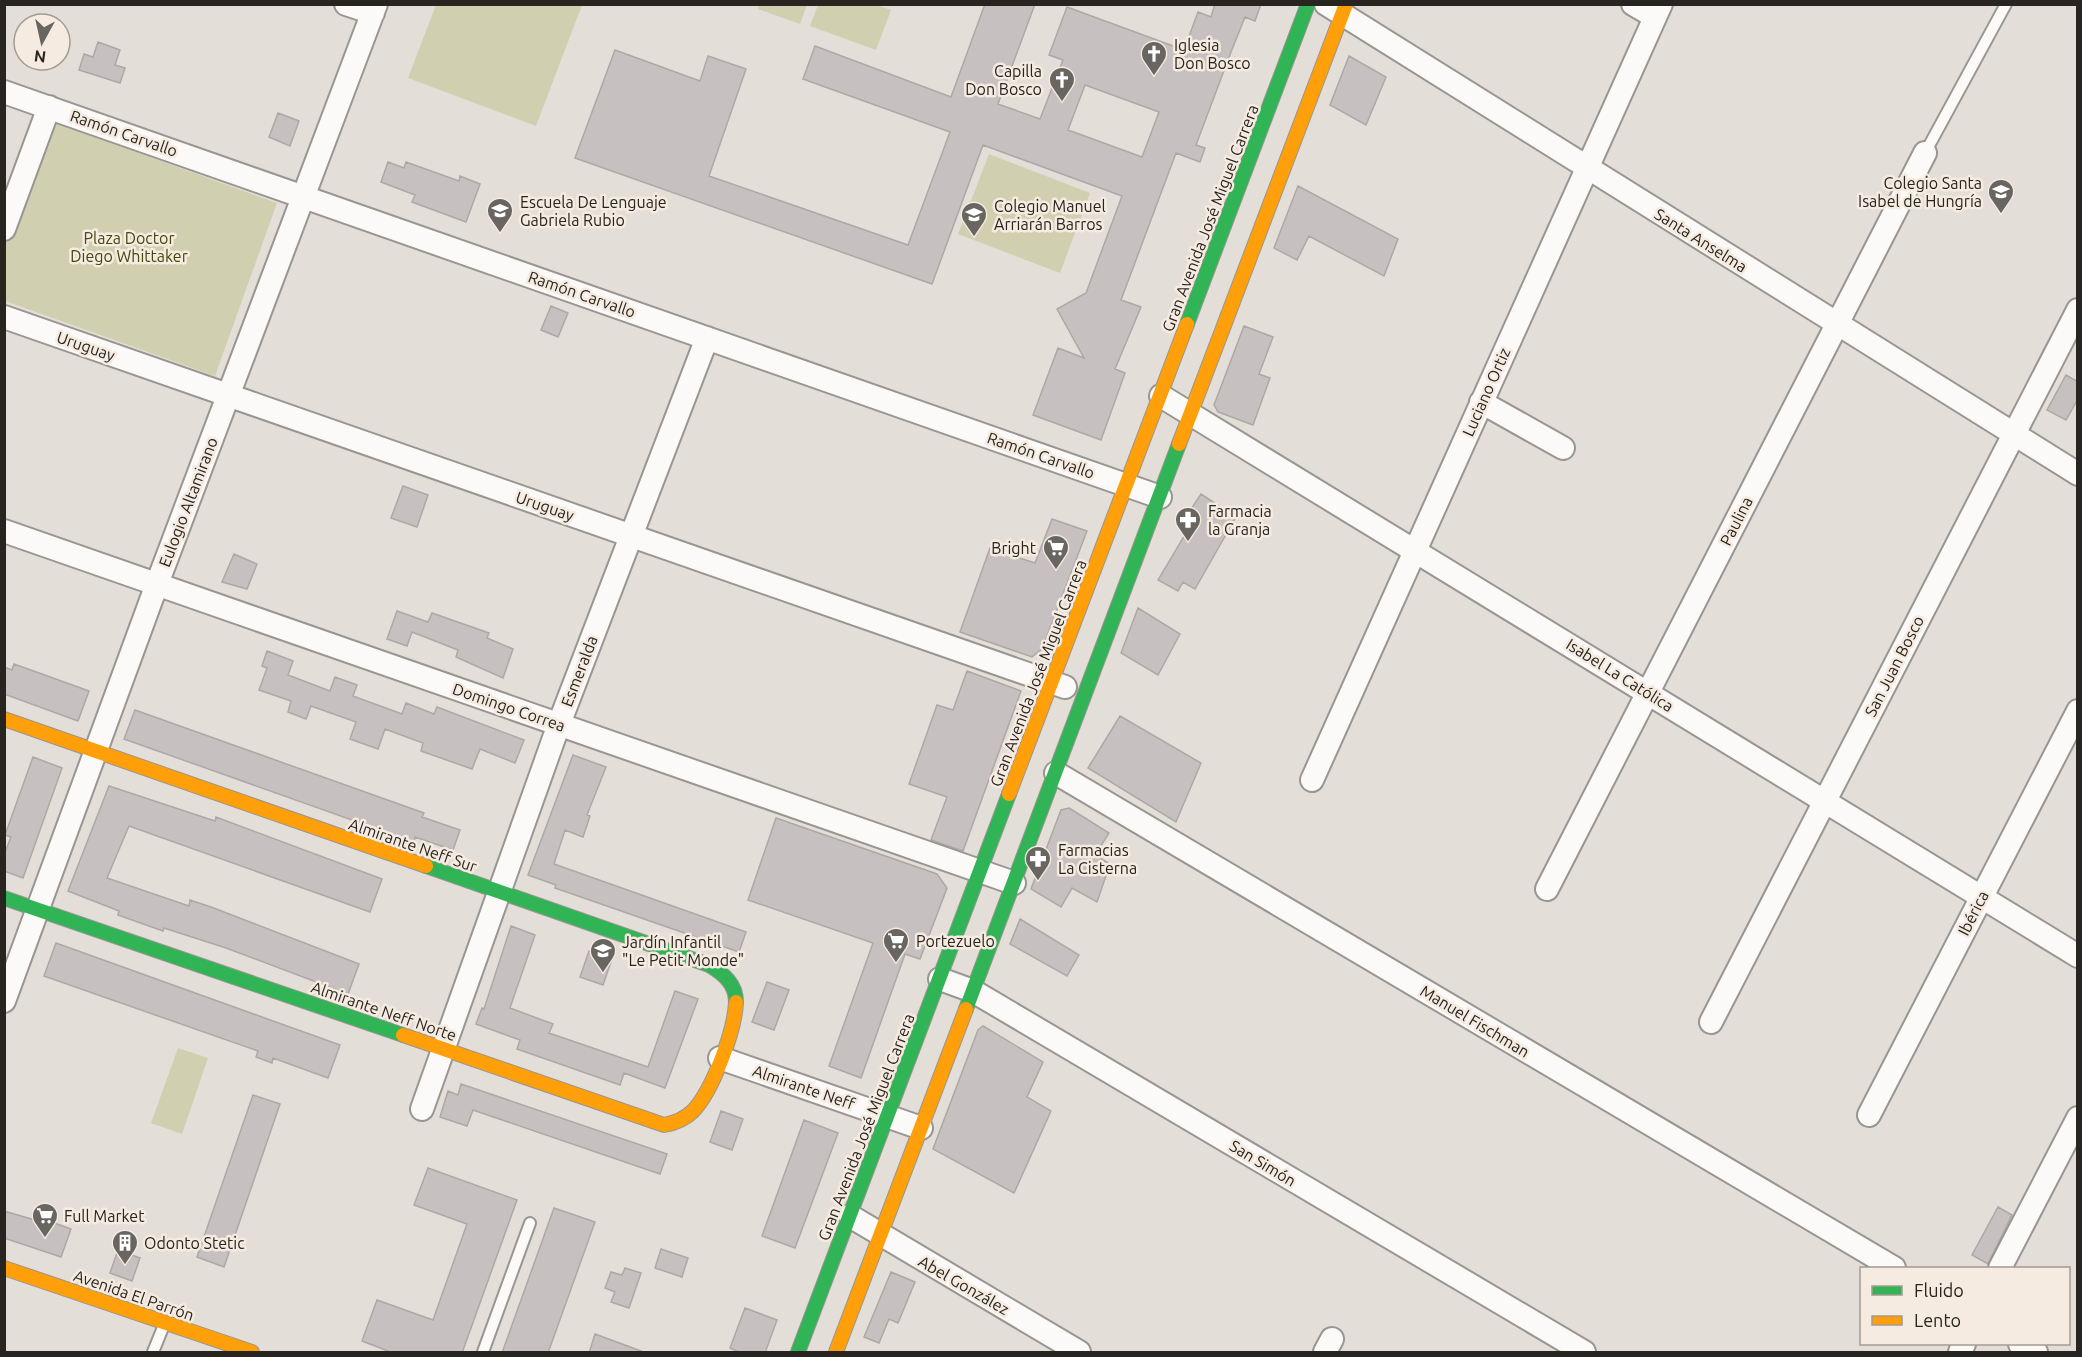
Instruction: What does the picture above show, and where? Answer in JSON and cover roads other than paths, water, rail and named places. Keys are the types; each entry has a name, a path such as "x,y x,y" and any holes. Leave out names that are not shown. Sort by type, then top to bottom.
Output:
{"main road":[{"name":"Gran Avenida José Miguel Carrera","path":"798,1353 1308,4"},
{"path":"836,1353 1192,413 1338,8"},
{"name":"Almirante Neff Sur","path":"4,719 718,970 732,986 736,1003 720,1058"},
{"name":"Almirante Neff Norte","path":"4,898 664,1125 681,1121 695,1109 705,1093 720,1058"},
{"name":"Avenida El Parrón","path":"4,1268 252,1353"}],"street":[{"path":"346,4 374,9"},
{"path":"1633,4 1658,11"},
{"name":"Santa Anselma","path":"1338,8 1586,168 2078,474"},
{"name":"Eulogio Altamirano","path":"4,1001 157,584 374,9"},
{"name":"Luciano Ortiz","path":"1312,780 1658,11"},
{"name":"Ramón Carvallo","path":"4,92 1160,497"},
{"path":"4,228 49,107"},
{"name":"Paulina","path":"1547,889 1925,153"},
{"name":"San Juan Bosco","path":"1711,1022 2078,310"},
{"name":"Uruguay","path":"4,317 1086,694"},
{"name":"Esmeralda","path":"422,1109 559,724 707,338"},
{"name":"Isabel La Católica","path":"1161,396 1415,549 2078,956"},
{"path":"1481,402 1563,448"},
{"name":"Domingo Correa","path":"4,531 1014,883"},
{"name":"Ibérica","path":"1869,1115 2078,711"},
{"name":"Manuel Fischman","path":"1056,773 1890,1267"},
{"name":"San Simón","path":"940,979 973,991 1584,1353"},
{"name":"Almirante Neff","path":"720,1058 921,1128"},
{"path":"2001,1267 2078,1118"},
{"name":"Abel González","path":"850,1216 1079,1353"},
{"path":"2022,1345 2036,1353"}],"lane":[{"path":"1925,153 2006,4"},
{"path":"483,1353 530,1223"},
{"path":"153,1353 164,1323"}],"place":[{"name":"Iglesia Don Bosco","path":"1154,77"},
{"name":"Capilla Don Bosco","path":"1062,103"},
{"name":"Colegio Santa Isabel de Hungría","path":"2001,215"},
{"name":"Escuela De Lenguaje Gabriela Rubio","path":"500,234"},
{"name":"Colegio Manuel Arriarán Barros","path":"974,238"},
{"name":"Farmacia la Granja","path":"1188,543"},
{"name":"Bright","path":"1056,571"},
{"name":"Farmacias La Cisterna","path":"1038,882"},
{"name":"Portezuelo","path":"896,964"},
{"name":"Jardín Infantil \"Le Petit Monde\"","path":"603,974"},
{"name":"Full Market","path":"45,1239"},
{"name":"Odonto Stetic","path":"125,1266"}],"park label":[{"name":"Plaza Doctor Diego Whittaker","path":"129,247"}]}
